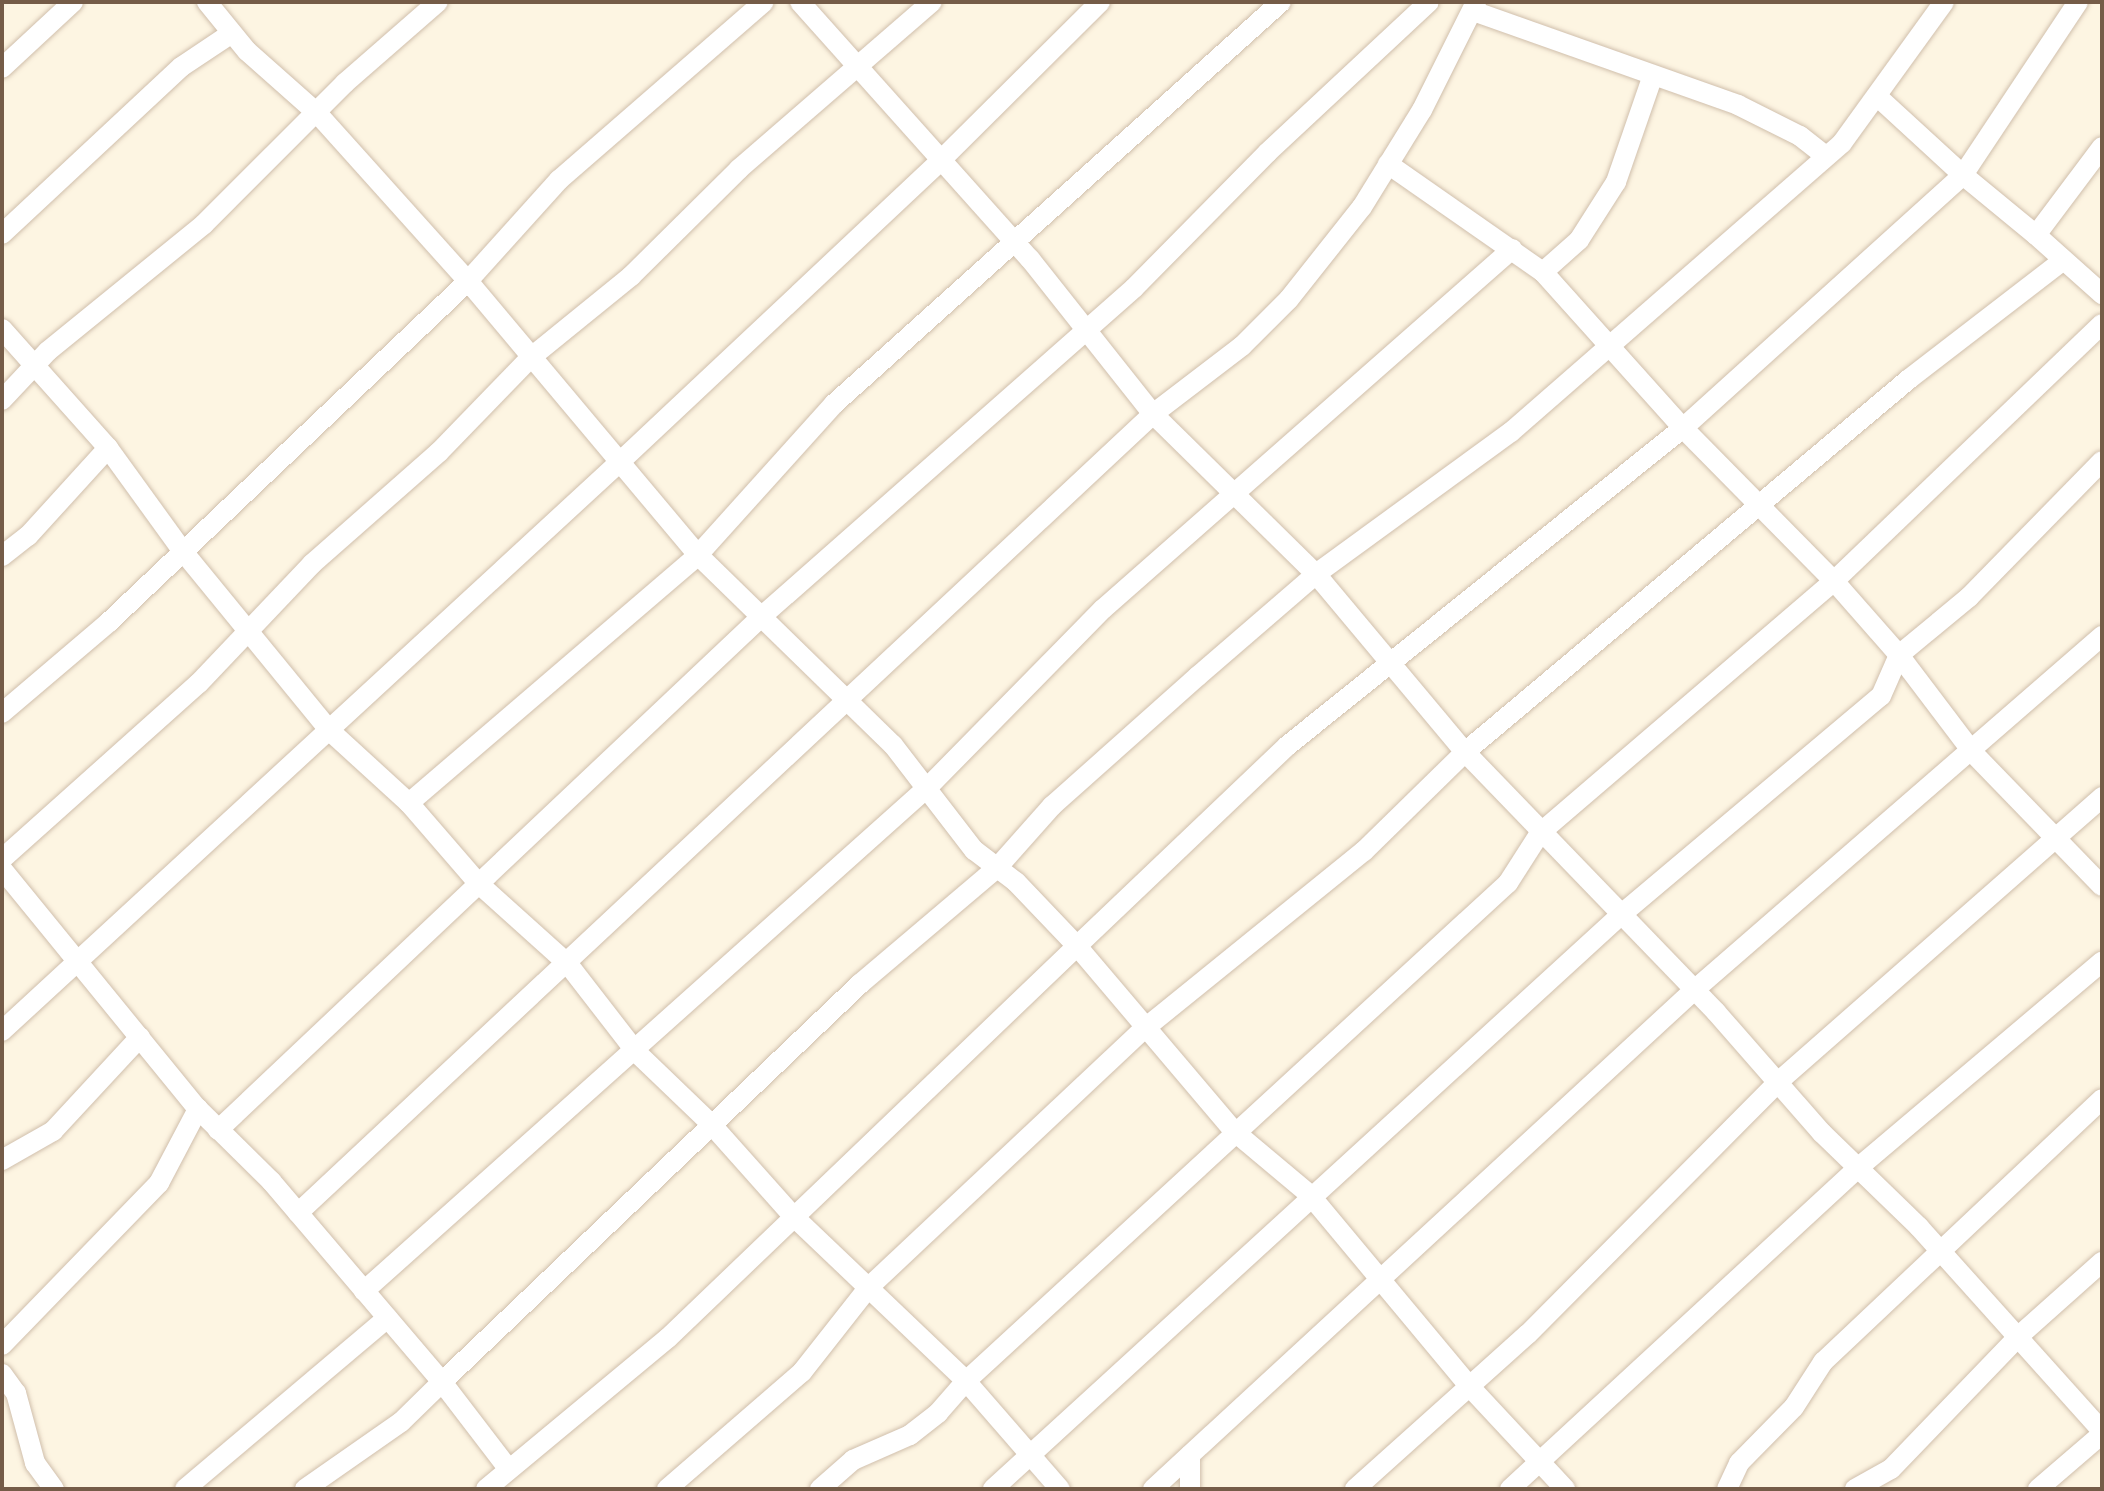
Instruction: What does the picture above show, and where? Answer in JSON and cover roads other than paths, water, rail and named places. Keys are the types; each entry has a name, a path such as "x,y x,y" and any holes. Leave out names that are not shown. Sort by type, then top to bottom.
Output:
{"street":[{"path":"2,68 73,2"},
{"path":"207,2 232,33 318,114 468,281 529,359 623,459 698,555 929,786 974,850 997,868 1077,946 1144,1029 1235,1132 1310,1195 1469,1386 1565,1489"},
{"path":"2,400 36,362 204,224 438,2"},
{"path":"2,713 109,622 181,549 468,281 559,180 764,2"},
{"path":"800,2 939,162 1014,240 1153,414 1316,574 1465,752 1540,833 1623,913 1692,992 1939,1248 2100,1425 2038,1489"},
{"path":"2,859 250,630 312,564 439,452 529,359 631,276 739,169 932,2"},
{"path":"2,1031 623,459 939,162 1100,2"},
{"path":"409,803 698,555 834,404 1281,2"},
{"path":"218,1130 761,617 1134,288 1267,153 1429,2"},
{"path":"305,1489 401,1422 860,984 997,868 1052,806 1316,574 1455,476 1610,348 1826,156 1879,98 1944,2"},
{"path":"486,1489 507,1467 668,1338 1287,746 1392,664 1591,497 1683,428 1963,175 2078,2"},
{"path":"298,1213 849,703 1153,414 1242,346 1289,299 1322,263 1388,164 1474,6 1652,78 1738,105 1800,136 1826,156"},
{"path":"2,234 181,67 232,33"},
{"path":"1543,272 1579,240 1616,182 1652,78"},
{"path":"1879,98 2102,294"},
{"path":"2036,235 2102,147"},
{"path":"1388,164 1543,272 1683,428 1834,581 1899,655 1973,753 2102,886"},
{"path":"364,1291 636,1052 715,973 929,786 1103,609 1512,249"},
{"path":"667,1489 802,1372 869,1287 1144,1029 1364,851 1465,752 1763,506 1909,379 2062,261"},
{"path":"820,1489 853,1460 922,1427 966,1381 1508,883 1540,833 1834,581 2102,324"},
{"path":"2,329 36,362 108,448 181,549 329,730 409,803 478,883 568,964 636,1052 712,1125 793,1216 966,1381 1060,1489"},
{"path":"2,556 28,536 108,448"},
{"path":"993,1489 1310,1195 1623,913 1881,696 1899,655 1969,597 2102,461"},
{"path":"1153,1489 1692,992 1973,753 2102,636"},
{"path":"1355,1489 1528,1334 1778,1082 2102,797"},
{"path":"2,869 80,959 198,1109 298,1213 442,1382 507,1467"},
{"path":"1510,1489 1859,1167 2102,962"},
{"path":"2,1160 53,1131 140,1037"},
{"path":"1727,1489 1739,1463 1794,1407 1823,1362 1939,1248 2102,1099"},
{"path":"2,1345 159,1183 198,1109"},
{"path":"1855,1489 1891,1469 2020,1335 2102,1262"},
{"path":"185,1489 387,1318"},
{"path":"2,1374 16,1393 35,1463 54,1489"},
{"path":"1190,1455 1190,1489"}]}
